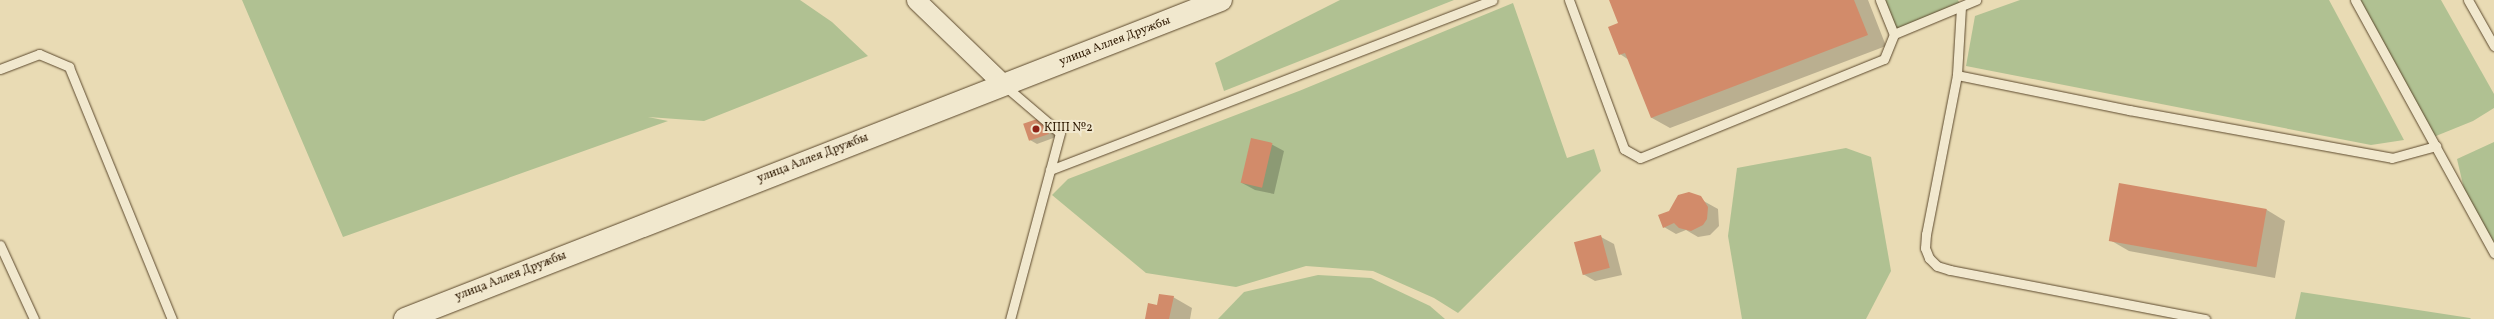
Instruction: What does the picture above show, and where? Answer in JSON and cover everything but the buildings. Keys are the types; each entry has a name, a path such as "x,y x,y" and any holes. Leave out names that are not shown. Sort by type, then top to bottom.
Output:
{"main road":[{"name":"улица Аллея Дружбы","path":"405,319 1221,0"}],"street":[{"path":"916,0 1004,85"}],"lane":[{"path":"1050,170 1492,0"},
{"path":"1570,0 1624,148 1640,158 1884,59 1894,34 1880,0"},
{"path":"1894,34 1976,0"},
{"path":"2355,0 2494,253"},
{"path":"2468,0 2494,46"},
{"path":"1960,7 1957,75 1926,234 1925,248 1937,266 2205,319"},
{"path":"0,69 39,54 69,67 172,319"},
{"path":"1957,75 2129,110 2392,158 2436,146"},
{"path":"1004,85 1060,133 1010,319"},
{"path":"0,245 34,319"}],"green space":[{"path":"242,0 800,0 832,22 868,56 704,121 648,117 668,121 343,237"},
{"path":"1340,0 1454,0 1224,91 1215,63"},
{"path":"1880,0 1958,0 1961,7 1894,34"},
{"path":"2020,0 2329,0 2404,140 2371,145 1966,66 1975,16"},
{"path":"2355,0 2441,0 2494,94 2494,108 2473,121 2431,138"},
{"path":"1513,3 1567,158 1594,149 1601,171 1458,313 1434,298 1373,271 1306,266 1236,287 1146,273 1052,195 1068,179 1299,91"},
{"path":"2494,142 2494,252 2468,206 2457,159"},
{"path":"1846,148 1871,157 1891,271 1866,319 1742,319 1728,236 1737,168"},
{"path":"1318,275 1371,278 1430,306 1445,319 1218,319 1244,292"},
{"path":"2301,292 2470,318 2471,319 2295,319"}],"place":[{"name":"КПП №2","path":"1036,129"}]}
